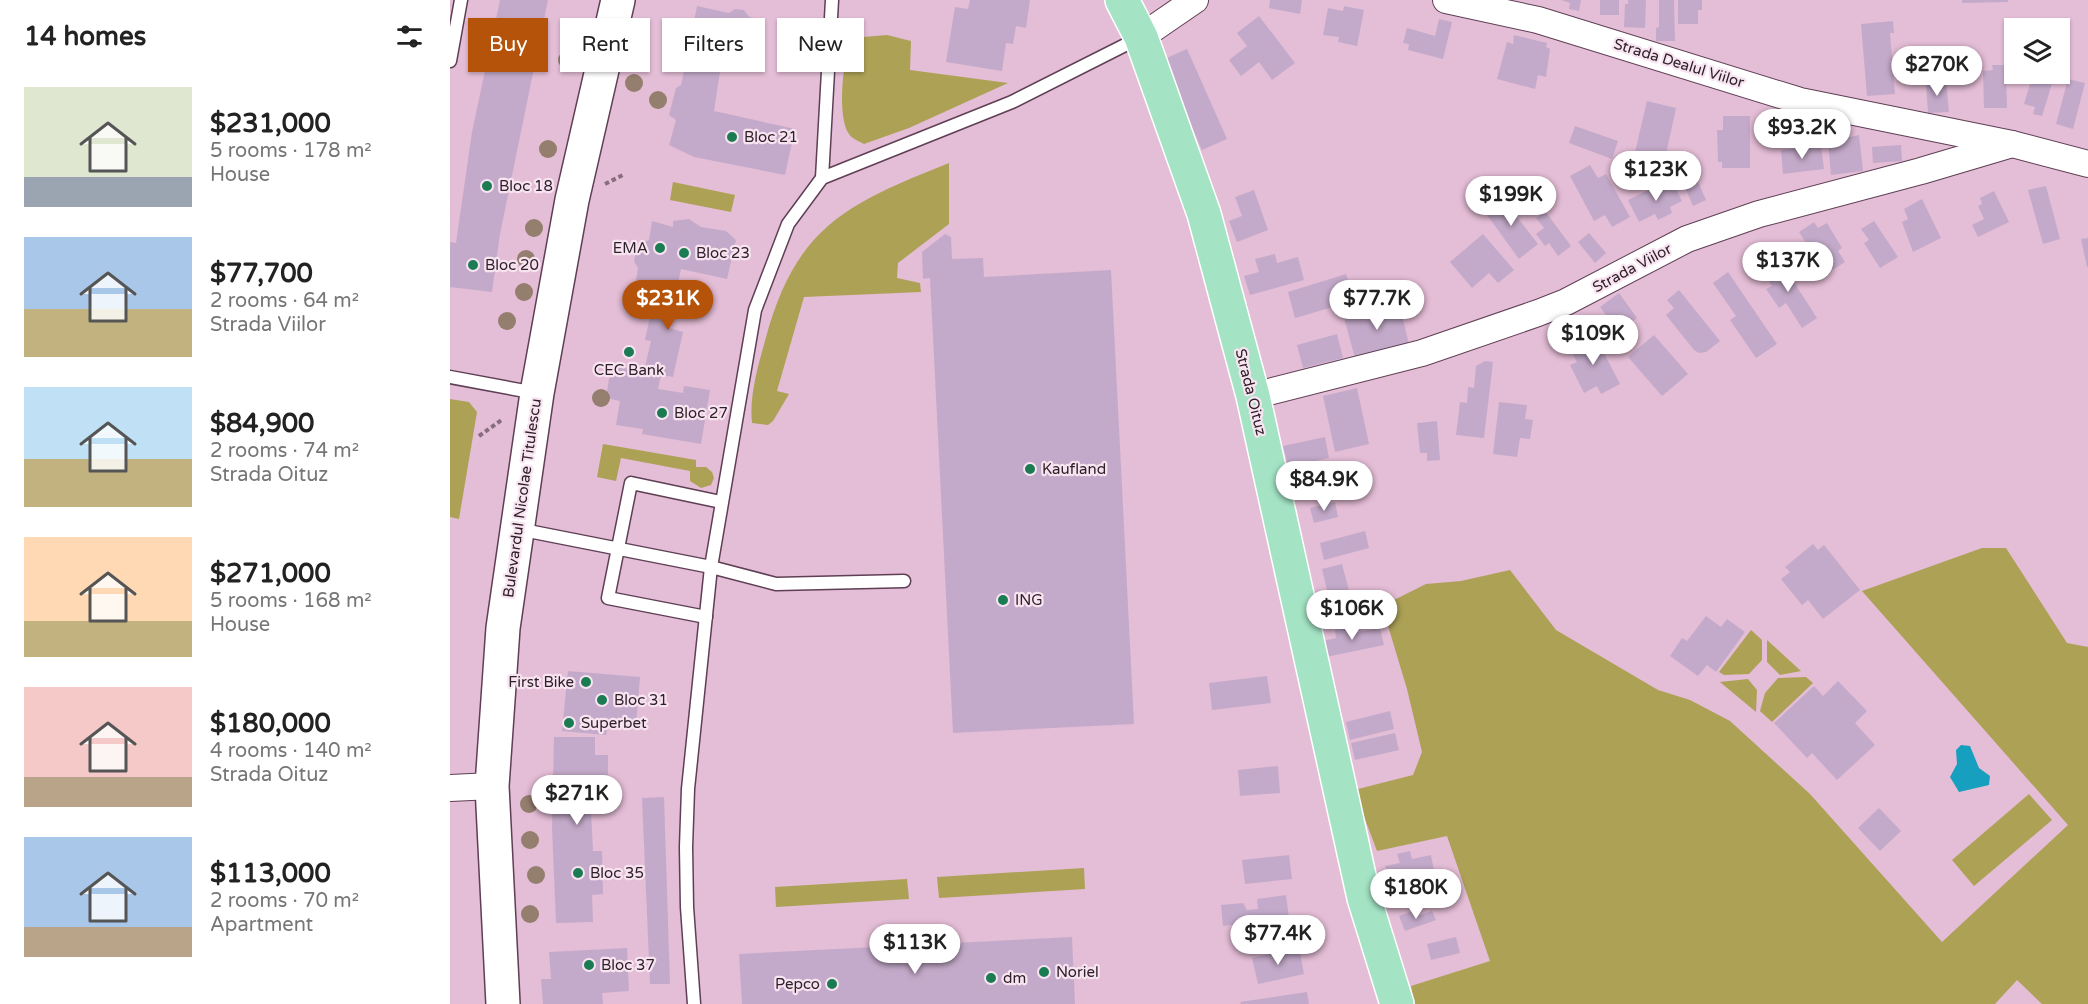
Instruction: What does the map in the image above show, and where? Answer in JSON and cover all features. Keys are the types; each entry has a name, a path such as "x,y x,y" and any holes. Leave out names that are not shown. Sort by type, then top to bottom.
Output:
{"main road":[{"name":"Bulevardul Nicolae Titulescu","path":"503,1004 492,786 503,628 537,393 572,200 618,0"},
{"name":"Strada Oituz","path":"1122,0 1140,38 1204,214 1253,396 1364,898 1397,1004"}],"street":[{"path":"1140,38 1195,0"},
{"name":"Strada Dealul Viilor","path":"1446,0 1538,20 1800,101 2012,144 2088,164"},
{"name":"Strada Viilor","path":"1253,396 1422,353 1557,306 1687,239 1759,214 2012,144"},
{"path":"450,788 492,786"}],"lane":[{"path":"450,62 461,0"},
{"path":"822,178 832,0"},
{"path":"694,1004 687,907 688,789 711,567 756,310 788,224 822,178 1012,102 1140,38"},
{"path":"450,376 537,393"},
{"path":"706,617 608,598 631,483 721,502"},
{"path":"517,529 711,567 776,584 904,581"}],"shaded area":[{"path":"887,35 911,41 910,70 1008,83 909,128 864,144 854,139 845,126 842,90 844,72 864,72 864,37"},
{"path":"949,163 949,224 898,263 897,278 920,283 921,292 804,297 777,391 789,394 773,421 768,425 752,423 755,382 777,302 792,271 809,245 853,207 881,192"},
{"path":"673,182 735,195 731,212 670,200"},
{"path":"450,399 469,402 477,412 459,519 450,517"},
{"path":"603,444 696,460 696,467 706,467 712,472 714,478 711,485 701,488 690,481 690,471 621,458 616,481 597,477"},
{"path":"1982,548 2006,548 2067,643 2088,647 2088,1004 2042,1004 2017,980 1995,1004 1414,1004 1411,986 1490,961 1447,836 1377,851 1354,790 1413,775 1422,752 1407,689 1382,606 1426,584 1461,581 1510,570 1556,630 1658,690 1690,700 1730,721 1810,794 1942,942 2068,825 1862,591"},
{"path":"1751,630 1762,640 1762,660 1749,674 1724,675 1719,672"},
{"path":"1767,640 1801,671 1780,675 1767,662"},
{"path":"1806,677 1813,683 1772,722 1760,711 1765,693 1778,678"},
{"path":"1748,679 1757,690 1756,712 1720,682"},
{"path":"2029,794 2052,820 1974,886 1952,860"},
{"path":"1084,868 1085,889 939,898 937,877"},
{"path":"907,879 909,899 776,907 775,887"}],"water":[{"path":"1961,745 1970,746 1979,768 1990,776 1989,785 1959,792 1950,777 1957,764 1956,750"}],"building":[{"path":"500,0 548,0 544,18 496,18"},
{"path":"970,0 1030,0 1026,28 1016,26 1013,44 1006,43 1002,71 946,62 955,7 968,9"},
{"path":"1270,0 1302,0 1300,14 1269,8"},
{"path":"1561,0 1581,0 1579,11 1569,9 1570,3"},
{"path":"1600,0 1619,0 1619,15 1600,15"},
{"path":"1628,0 1646,0 1645,28 1624,27 1625,4 1628,4"},
{"path":"1659,0 1674,0 1675,41 1656,41 1656,28 1659,27"},
{"path":"1678,0 1702,0 1702,10 1698,10 1698,24 1678,24"},
{"path":"1962,0 2008,0 2008,2 1962,3"},
{"name":"Bloc 21","path":"697,6 729,13 735,9 744,10 749,17 755,18 695,18"},
{"path":"1344,6 1364,10 1357,46 1338,42 1339,37 1323,35 1328,8 1343,11"},
{"path":"1259,16 1295,63 1272,80 1259,62 1241,76 1229,60 1247,46 1237,33"},
{"path":"1439,19 1452,22 1443,59 1408,50 1409,44 1403,43 1407,28 1435,36"},
{"path":"1893,21 1894,33 1890,33 1895,94 1867,96 1861,24"},
{"path":"1514,35 1547,43 1546,47 1550,49 1546,77 1538,75 1535,89 1497,79 1507,42 1513,44"},
{"path":"1187,49 1227,139 1202,150 1162,60"},
{"path":"1992,65 2004,65 2007,108 1984,108 1983,71 1993,70"},
{"path":"485,72 533,72 500,234 492,292 450,287 450,242 456,243 472,132"},
{"name":"Bloc 21","path":"684,72 720,72 714,111 795,129 785,175 694,157 669,145 676,120 669,115 676,88 681,85"},
{"path":"2070,79 2085,83 2073,129 2056,124 2067,84 2070,84"},
{"path":"1946,81 1949,112 1928,113 1926,83"},
{"path":"2030,84 2052,84 2042,116 2033,114 2035,107 2024,104"},
{"path":"1647,101 1676,108 1665,159 1635,152"},
{"path":"1723,116 1750,116 1750,168 1722,168 1722,162 1718,162 1717,130 1723,130"},
{"path":"1575,126 1618,141 1612,159 1569,143"},
{"path":"1859,135 1863,171 1831,175 1828,142"},
{"path":"1821,145 1824,169 1783,174 1781,150"},
{"path":"1901,145 1902,161 1873,163 1872,147"},
{"path":"1590,165 1598,178 1606,174 1630,217 1612,227 1605,215 1594,221 1570,176"},
{"path":"1692,168 1706,200 1693,206 1679,174"},
{"path":"1671,179 1682,201 1670,207 1672,213 1658,220 1655,214 1639,222 1628,200"},
{"path":"2046,186 2060,239 2043,244 2028,190"},
{"path":"1254,190 1268,230 1237,242 1229,221 1242,216 1235,197"},
{"path":"1994,191 2009,222 1978,237 1972,225 1984,219 1978,206 1982,204 1980,198"},
{"path":"1499,194 1538,244 1519,259 1487,215 1491,207 1488,203"},
{"path":"1922,199 1941,238 1913,252 1902,222 1908,219 1904,209"},
{"path":"1545,211 1571,246 1558,256 1549,243 1545,246 1536,234 1544,228 1536,218"},
{"path":"689,219 701,227 726,231 736,240 727,279 681,269 669,328 683,332 673,377 661,375 658,389 683,393 684,386 710,390 701,444 642,434 643,429 616,425 620,401 606,398 611,366 653,373 644,371 651,341 645,340 651,312 641,310 648,282 636,280 638,268 634,261 637,245 649,240 652,221 673,227 673,221"},
{"path":"1874,221 1898,257 1880,268 1864,243 1869,240 1861,229"},
{"path":"1814,222 1818,228 1827,223 1842,248 1838,251 1845,262 1826,274 1799,232"},
{"path":"1589,233 1606,253 1595,263 1578,242"},
{"name":"Kaufland","path":"945,234 951,237 952,259 983,258 984,277 1111,270 1134,724 953,733 930,278 923,279 922,252"},
{"path":"1483,234 1514,270 1498,283 1489,273 1472,288 1450,262"},
{"path":"2088,238 2088,267 2087,267 2081,239"},
{"path":"1275,254 1277,263 1298,257 1304,280 1250,295 1244,276 1259,272 1255,259"},
{"path":"1779,259 1817,318 1802,328 1786,303 1779,308 1766,289 1772,286 1762,270"},
{"path":"1728,272 1777,344 1756,358 1730,320 1736,316 1713,283"},
{"path":"1346,274 1354,301 1295,318 1288,292"},
{"path":"1679,290 1720,341 1706,352 1699,353 1694,350 1666,315 1674,308 1667,300"},
{"path":"1619,293 1637,318 1619,332 1600,307"},
{"path":"1399,303 1409,344 1355,358 1344,318"},
{"path":"1337,334 1343,358 1303,368 1297,345"},
{"path":"1594,334 1620,384 1601,394 1597,386 1584,393 1570,365 1577,362 1569,347"},
{"path":"1654,335 1688,374 1662,396 1628,357"},
{"path":"1485,361 1493,362 1484,438 1456,435 1460,402 1467,403 1468,387 1474,388 1476,366"},
{"path":"1357,388 1369,444 1335,452 1323,396"},
{"path":"1499,402 1527,405 1525,419 1533,420 1530,439 1520,438 1517,457 1493,454"},
{"path":"1437,421 1440,460 1427,461 1427,453 1420,453 1417,423"},
{"path":"1325,437 1329,458 1288,467 1283,446"},
{"path":"1329,472 1333,488 1307,494 1303,478"},
{"path":"1335,502 1338,517 1314,523 1310,508"},
{"path":"1365,531 1369,548 1324,560 1320,543"},
{"path":"1813,544 1818,550 1824,545 1860,590 1823,619 1808,600 1802,605 1781,579 1790,572 1785,567"},
{"path":"1342,564 1352,602 1331,607 1322,569"},
{"path":"1706,616 1721,627 1727,619 1745,632 1716,672 1707,665 1698,676 1670,656 1682,638 1687,641"},
{"path":"1350,627 1352,633 1380,628 1384,645 1326,657 1322,641 1336,638 1335,630"},
{"name":"Bloc 31","path":"568,671 640,677 636,725 608,723 606,735 562,731"},
{"path":"1267,676 1271,703 1212,710 1209,683"},
{"path":"1838,681 1867,711 1855,723 1875,745 1837,780 1812,753 1807,758 1774,723 1814,686 1823,696"},
{"path":"1390,711 1394,729 1350,740 1346,722"},
{"path":"1395,733 1399,750 1355,760 1351,743"},
{"path":"554,737 595,737 595,755 608,755 608,810 591,810 593,851 602,851 603,894 592,895 593,922 556,923 552,828"},
{"path":"1278,766 1280,793 1240,796 1238,770"},
{"path":"664,797 670,984 650,984 642,798"},
{"path":"1879,808 1901,831 1880,851 1858,828"},
{"path":"1410,851 1412,859 1431,855 1435,875 1389,885 1385,866 1400,863 1397,854"},
{"path":"1289,855 1292,879 1245,884 1242,860"},
{"path":"1286,895 1289,918 1223,926 1221,905 1243,903 1247,910 1258,909 1257,899"},
{"path":"1415,910 1417,916 1432,911 1436,920 1405,931 1399,916"},
{"path":"1072,937 1075,1004 742,1004 739,954"},
{"path":"1456,937 1460,953 1431,960 1427,944"},
{"path":"1299,947 1304,974 1258,984 1252,958"},
{"name":"Bloc 37","path":"627,948 629,991 602,993 603,1004 543,1004 541,979 551,979 549,952"},
{"path":"1307,992 1309,1004 1241,1004 1240,1002"}],"place":[{"name":"Bloc 21","path":"732,137"},
{"name":"Bloc 18","path":"487,186"},
{"name":"EMA","path":"660,248"},
{"name":"Bloc 23","path":"684,253"},
{"name":"Bloc 20","path":"473,265"},
{"name":"CEC Bank","path":"629,352"},
{"name":"Bloc 27","path":"662,413"},
{"name":"Kaufland","path":"1030,469"},
{"name":"ING","path":"1003,600"},
{"name":"First Bike","path":"586,682"},
{"name":"Bloc 31","path":"602,700"},
{"name":"Superbet","path":"569,723"},
{"name":"Bloc 35","path":"578,873"},
{"name":"Bloc 37","path":"589,965"},
{"name":"Noriel","path":"1044,972"},
{"name":"dm","path":"991,978"},
{"name":"Pepco","path":"832,984"}]}
